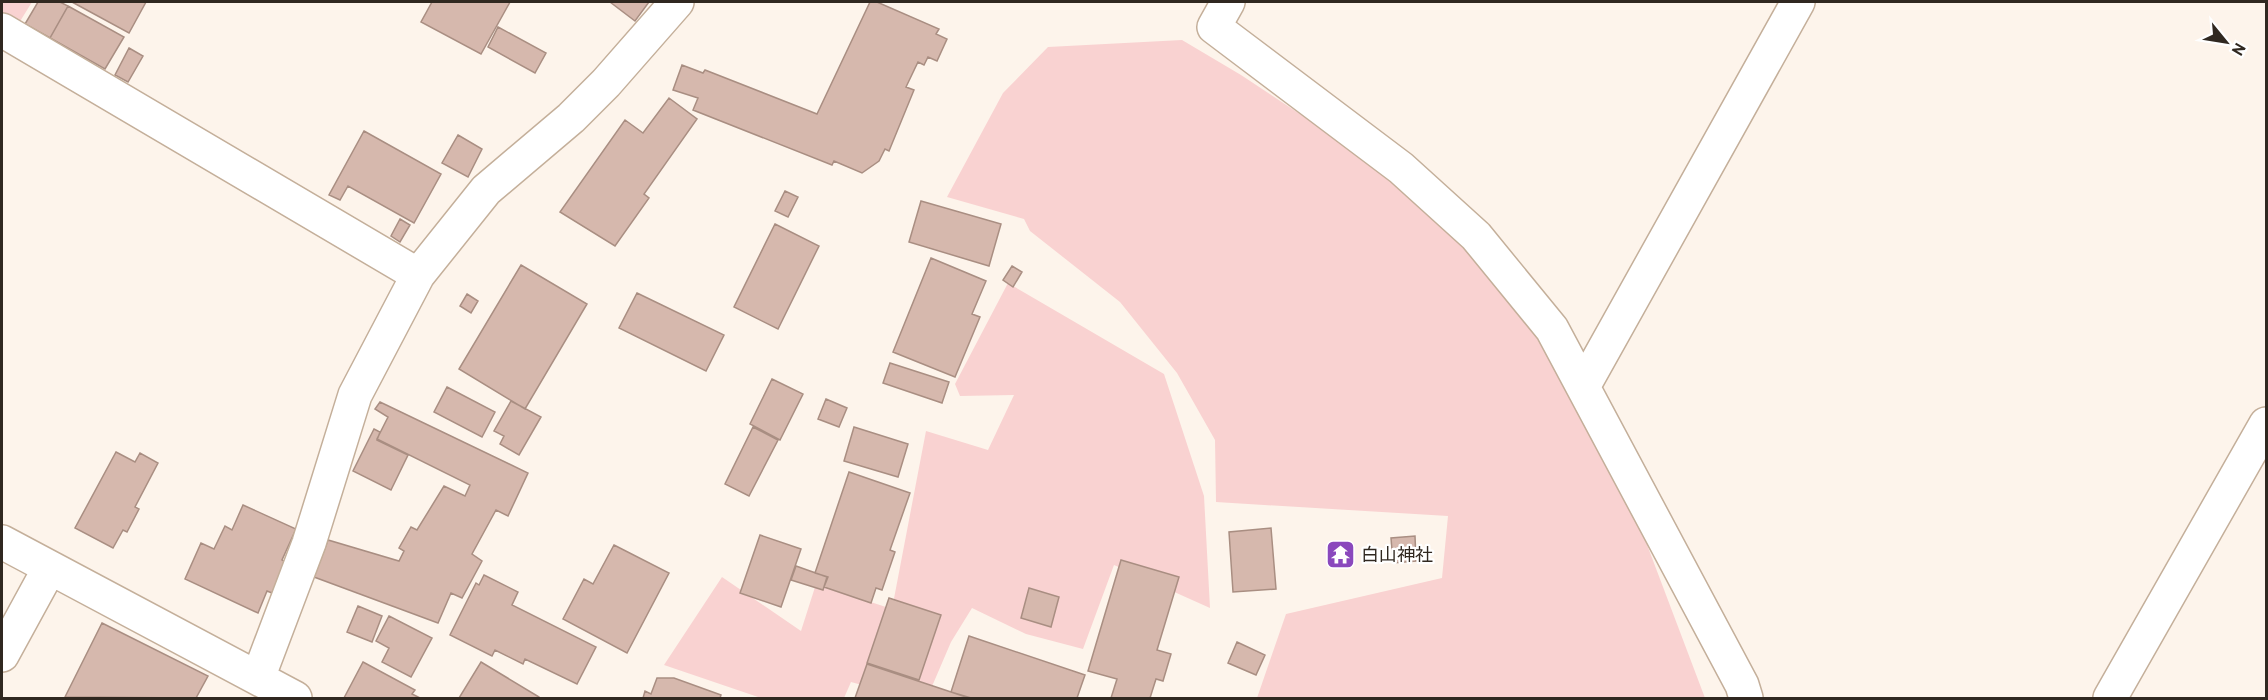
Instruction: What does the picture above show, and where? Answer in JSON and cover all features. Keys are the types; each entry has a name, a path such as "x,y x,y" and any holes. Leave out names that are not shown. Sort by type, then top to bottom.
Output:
{"street":[{"path":"258,678 309,543 355,395 418,275 486,190 571,118 606,83 677,2"},
{"path":"1228,2 1214,27 1401,168 1476,236 1552,329 1737,674 1746,699"},
{"path":"1583,387 1797,2"},
{"path":"2,30 418,275"},
{"path":"2110,699 2266,424"},
{"path":"2,542 295,699"},
{"path":"2,655 49,569"}],"shaded area":[{"path":"2,2 32,2 19,23 2,13"},
{"path":"1182,40 1241,75 1368,159 1479,256 1545,344 1618,468 1705,698 1257,698 1286,614 1442,578 1448,516 1216,502 1215,440 1177,373 1120,302 1030,231 1024,219 947,197 1003,93 1048,47"},
{"path":"1008,283 1164,374 1204,496 1210,608 1114,565 1083,649 1026,634 972,608 951,642 927,698 909,698 851,682 844,698 761,698 664,665 722,577 801,631 816,584 892,609 926,431 988,450 1014,395 960,396 955,384"}],"building":[{"path":"38,2 60,2 68,6 50,38 25,24"},
{"path":"72,2 146,2 129,33"},
{"path":"432,2 510,2 481,54 421,22"},
{"path":"610,2 649,2 635,21"},
{"path":"870,2 877,2 939,29 936,34 947,39 937,61 928,57 924,65 918,62 906,87 914,90 889,151 885,149 879,161 862,173 834,161 832,165 693,110 698,98 673,90 682,65 703,73 705,70 817,114"},
{"path":"68,6 124,37 105,69 50,38"},
{"path":"498,27 546,53 535,73 488,47"},
{"path":"129,48 143,56 128,82 115,75"},
{"path":"669,98 697,119 644,194 649,198 615,246 560,212 625,120 643,133"},
{"path":"364,131 441,174 414,223 348,186 340,200 329,195"},
{"path":"458,135 482,149 468,177 442,163"},
{"path":"785,191 798,197 788,217 775,211"},
{"path":"921,201 1001,224 989,266 909,242"},
{"path":"400,219 410,225 400,242 391,236"},
{"path":"775,224 819,246 778,329 734,307"},
{"path":"931,258 986,281 972,314 980,317 955,377 893,352"},
{"path":"521,265 587,304 525,409 459,369"},
{"path":"1012,266 1022,272 1013,287 1003,280"},
{"path":"637,293 724,335 706,371 619,328"},
{"path":"467,294 478,301 471,313 460,306"},
{"path":"890,363 949,382 942,403 883,383"},
{"path":"772,379 803,394 780,440 750,424"},
{"path":"447,387 495,412 482,437 434,412"},
{"path":"826,399 847,408 839,427 818,419"},
{"path":"511,401 541,417 519,455 500,444 504,436 494,431"},
{"path":"380,402 528,473 508,516 496,510 472,554 482,561 462,598 451,593 438,623 314,577 328,540 399,561 404,551 399,548 411,527 417,530 444,486 465,496 470,485 377,439 388,417 375,409"},
{"path":"753,427 778,440 749,496 725,484"},
{"path":"854,427 908,444 898,477 844,461"},
{"path":"374,429 380,432 377,440 408,455 391,490 353,471"},
{"path":"116,452 135,462 140,453 158,463 135,507 139,509 127,532 123,530 113,548 75,528"},
{"path":"849,472 910,493 890,550 895,552 882,590 876,588 871,603 824,587 828,577 815,573"},
{"path":"243,505 296,529 282,560 286,562 272,593 267,591 258,613 185,579 201,543 214,549 225,526 232,530"},
{"path":"1271,528 1276,589 1233,592 1229,532"},
{"path":"760,535 801,549 781,607 740,593"},
{"path":"1415,536 1416,561 1393,563 1391,538"},
{"path":"614,545 669,573 627,653 563,619 584,579 593,584"},
{"path":"1121,560 1179,577 1157,650 1171,654 1163,681 1156,679 1150,698 1111,698 1117,679 1088,671"},
{"path":"796,566 827,577 823,590 791,580"},
{"path":"484,575 518,592 512,605 596,647 577,684 525,659 523,664 495,650 492,656 450,635 476,583 479,585"},
{"path":"1029,588 1059,597 1051,627 1021,618"},
{"path":"889,598 941,615 919,680 867,663"},
{"path":"358,606 382,616 372,642 347,632"},
{"path":"389,616 432,638 411,677 382,662 389,648 376,641"},
{"path":"102,623 208,676 196,698 65,697"},
{"path":"969,636 1085,675 1077,698 971,698 951,692"},
{"path":"1237,642 1265,655 1256,675 1228,663"},
{"path":"363,662 415,690 412,694 420,698 344,698"},
{"path":"481,662 539,697 539,698 459,698"},
{"path":"867,664 969,698 855,698"},
{"path":"657,678 674,678 721,695 720,698 643,698 645,691 651,694"}],"place":[{"name":"白山神社","path":"1340,555"}]}
